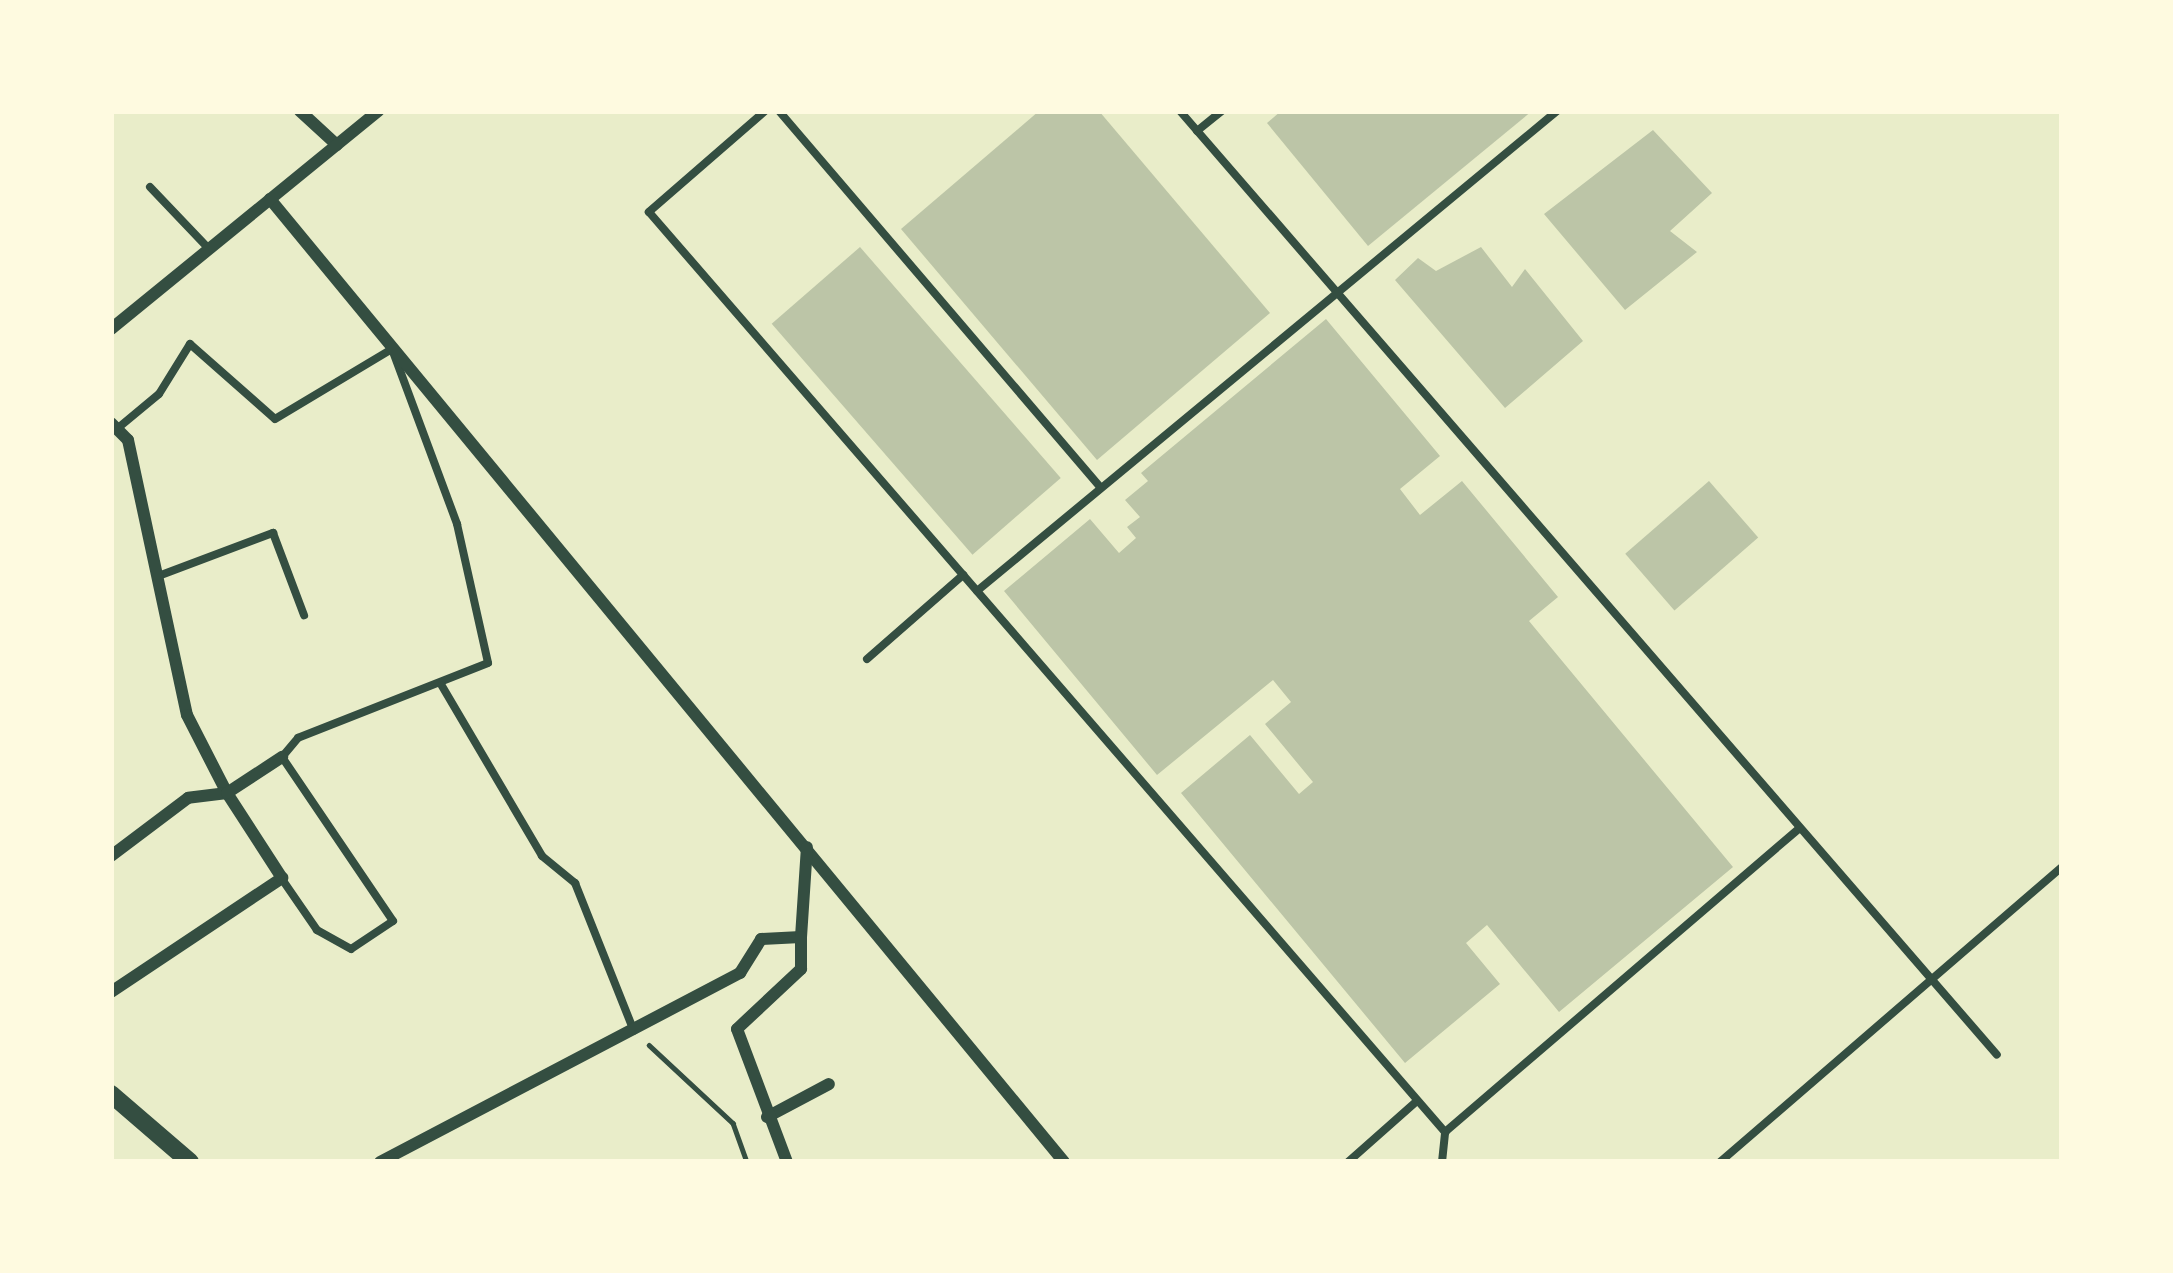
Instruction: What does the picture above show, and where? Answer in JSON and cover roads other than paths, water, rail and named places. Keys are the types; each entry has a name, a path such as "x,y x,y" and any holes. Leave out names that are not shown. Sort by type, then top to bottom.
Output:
{"street":[{"path":"301,111 338,145"},
{"path":"111,329 378,111"},
{"path":"270,200 1064,1162"},
{"path":"111,992 282,878 227,793 187,715 161,575 114,426"},
{"path":"111,856 188,798 227,793 282,757"},
{"path":"787,1162 766,1117 737,1028 802,969 807,846"},
{"path":"380,1162 740,973 761,939 801,937"},
{"path":"766,1117 829,1084"},
{"path":"111,1094 190,1162"}],"lane":[{"path":"766,111 649,212 1444,1132 1442,1162"},
{"path":"779,111 1100,487"},
{"path":"1180,111 1997,1055"},
{"path":"1197,131 1222,111"},
{"path":"977,591 1557,111"},
{"path":"150,187 209,249"},
{"path":"114,426 159,394 190,344 275,419 392,349 457,524 488,663 442,686 298,738 282,757 393,921 351,949 317,931 282,878"},
{"path":"161,575 273,533 304,615"},
{"path":"867,659 963,575"},
{"path":"442,686 542,856 575,883 634,1031"},
{"path":"1444,1132 1800,828"},
{"path":"1720,1162 2062,867"},
{"path":"1348,1162 1418,1101"}]}
